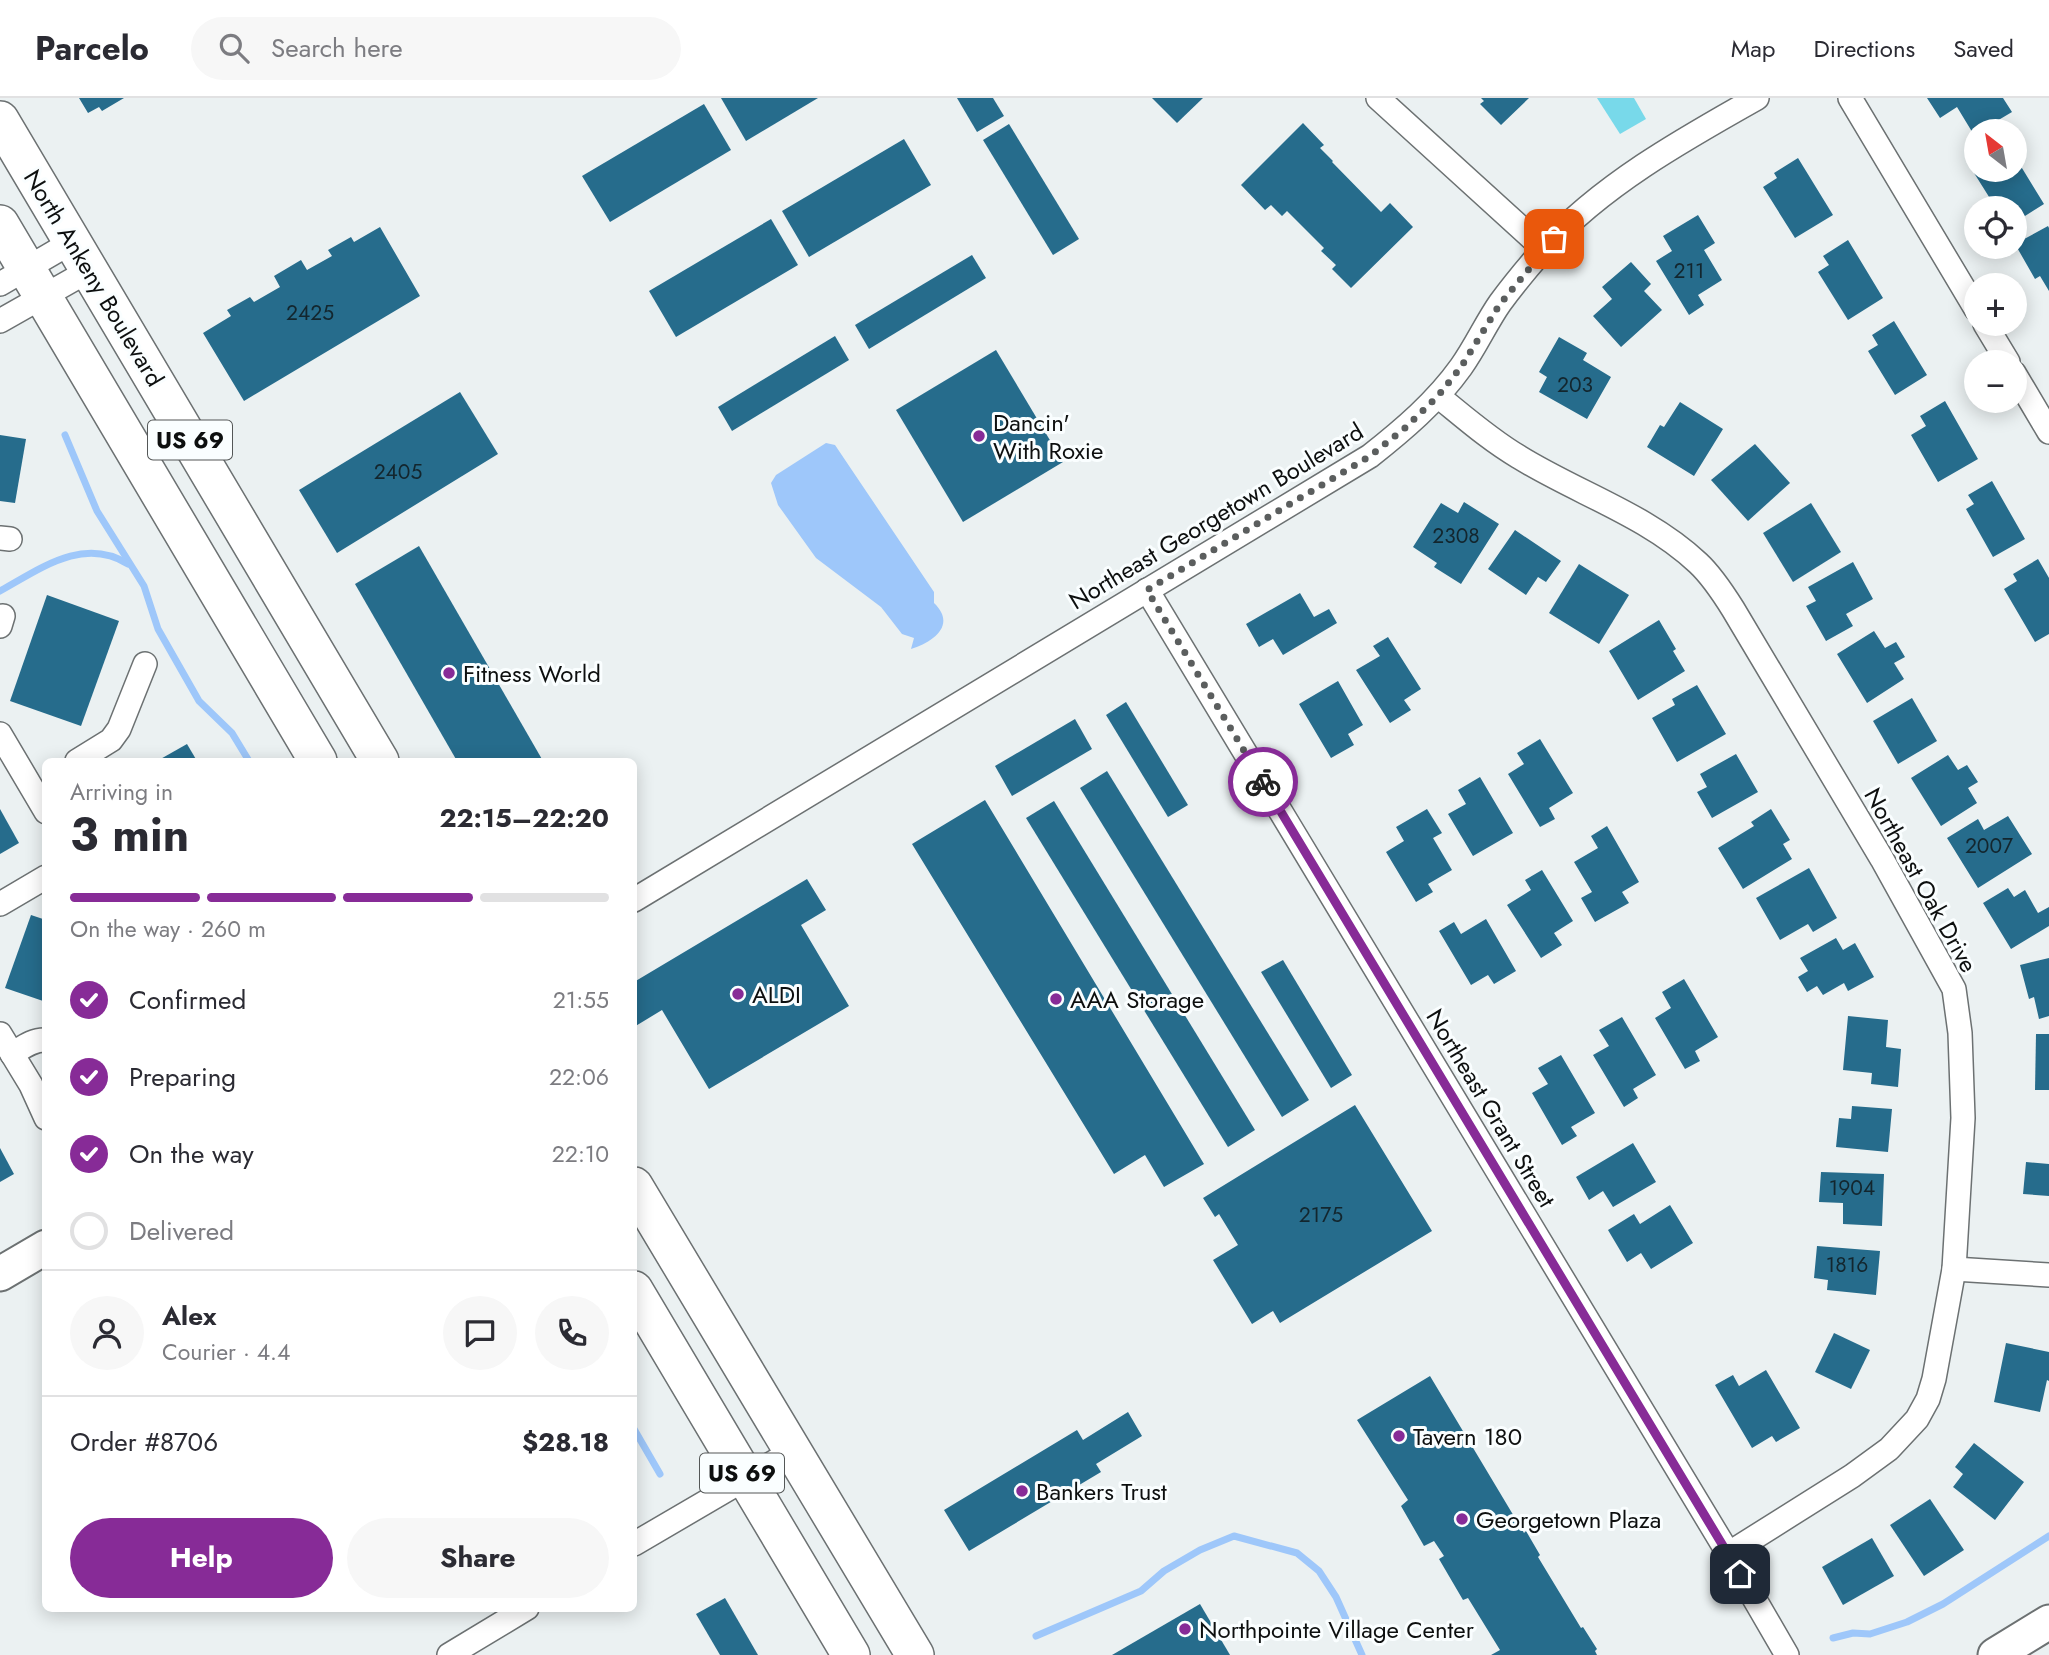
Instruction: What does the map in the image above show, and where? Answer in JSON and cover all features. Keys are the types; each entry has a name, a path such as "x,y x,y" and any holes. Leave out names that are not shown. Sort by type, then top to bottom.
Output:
{"main road":[{"name":"North Ankeny Boulevard","path":"0,120 378,758"},
{"name":"US 69","path":"0,224 23,283 316,758"},
{"name":"US 69","path":"637,1191 915,1655"},
{"path":"0,1274 42,1249"},
{"name":"US 69","path":"637,1295 851,1655"},
{"path":"1995,1655 2049,1622"}],"street":[{"path":"1378,98 1544,249"},
{"name":"Northeast Georgetown Boulevard","path":"637,898 1370,456 1405,428 1438,396 1461,367 1500,304 1544,249 1589,207 1671,149 1757,98"},
{"path":"1850,98 1964,289"},
{"path":"0,321 23,283 81,256"},
{"path":"23,283 81,256"},
{"path":"2027,395 2049,432"},
{"name":"Northeast Oak Drive","path":"1438,396 1477,429 1518,457 1654,529 1700,564 1733,609 1882,859 1954,989 1960,1033 1963,1118 1954,1269 1934,1379 1922,1409 1904,1435 1862,1469 1728,1554"},
{"name":"Northeast Grant Street","path":"1147,590 1787,1655"},
{"path":"82,758 111,740 119,729 145,664"},
{"path":"0,734 39,784"},
{"path":"0,904 42,879"},
{"path":"6,1044 27,1045 42,1040"},
{"path":"6,1044 38,1093"},
{"path":"1954,1269 2049,1275"},
{"path":"637,1542 793,1451"},
{"path":"449,1655 520,1612"}],"shaded area":[{"path":"1597,98 1634,98 1646,119 1620,134"},
{"path":"826,443 835,445 934,592 934,603 941,611 943,625 934,637 919,646 911,649 914,638 902,634 881,607 816,558 778,505 771,483 776,475"}],"building":[{"path":"79,98 124,98 102,111 99,107 88,113"},
{"path":"721,98 818,98 746,141"},
{"path":"957,98 993,98 1004,116 977,132"},
{"path":"1152,98 1203,98 1177,123"},
{"path":"1481,98 1529,98 1501,125 1480,104 1484,101"},
{"path":"1927,98 2003,98 2012,112 2000,119 1964,119 1957,107 1940,118"},
{"path":"704,104 731,150 610,222 582,176"},
{"path":"1303,123 1324,145 1320,148 1332,162 1381,212 1390,203 1413,227 1351,288 1332,269 1336,265 1321,251 1324,248 1287,211 1282,216 1271,205 1265,210 1241,185"},
{"path":"1009,124 1079,239 1053,255 983,140"},
{"path":"904,139 931,185 809,257 782,211"},
{"path":"1798,158 1833,215 1795,238 1763,187 1777,178 1774,173"},
{"path":"2027,176 2044,204 2027,215 2027,196 1988,196 1980,182 2027,182"},
{"path":"1698,215 1715,243 1704,250 1722,280 1698,295 1704,305 1689,315 1656,261 1672,251 1663,236"},
{"path":"771,219 798,265 676,337 649,291"},
{"path":"2048,226 2049,228 2049,291 2040,276 2035,279 2024,259 2027,259 2027,237"},
{"path":"380,227 420,296 244,401 203,333 231,316 227,310 250,297 254,302 280,287 274,276 301,260 307,270 332,256 328,250 351,237 354,242"},
{"path":"1848,240 1883,298 1848,320 1818,272 1829,265 1823,256"},
{"path":"972,255 986,278 869,349 855,325"},
{"path":"1631,262 1651,284 1644,291 1662,310 1621,347 1593,316 1612,299 1602,287"},
{"path":"1894,321 1927,375 1895,395 1868,351 1878,345 1872,335"},
{"path":"835,336 849,360 732,431 718,407"},
{"path":"1559,337 1587,353 1583,360 1611,377 1587,419 1539,392 1547,377 1539,372"},
{"name":"Dancin' With Roxie","path":"996,350 1063,462 963,522 896,410"},
{"path":"460,392 498,454 337,553 299,490"},
{"path":"1945,401 1978,459 1938,482 1911,435 1926,426 1920,416"},
{"path":"1680,402 1723,429 1694,476 1647,447 1660,425 1664,427"},
{"path":"0,435 26,439 15,503 0,501"},
{"path":"1755,444 1790,483 1748,521 1711,480"},
{"path":"1992,481 2025,539 1993,557 1966,509 1974,504 1968,495"},
{"path":"1464,502 1499,524 1461,584 1434,567 1437,563 1413,547 1441,503 1458,513"},
{"path":"1811,503 1841,552 1793,582 1763,533"},
{"path":"1515,530 1561,561 1546,582 1538,577 1526,595 1488,569"},
{"name":"Fitness World","path":"419,546 541,758 455,758 355,584"},
{"path":"2038,559 2049,578 2049,634 2035,642 2004,589 2017,581 2013,574"},
{"path":"1853,562 1873,599 1846,614 1853,626 1826,641 1806,606 1816,601 1808,587"},
{"path":"1579,564 1629,595 1599,644 1549,613"},
{"path":"1300,593 1314,617 1329,609 1337,623 1283,655 1273,639 1259,647 1246,624"},
{"path":"47,595 119,621 81,726 10,701"},
{"path":"1659,620 1685,671 1638,700 1609,651"},
{"path":"1874,631 1885,648 1896,642 1905,657 1894,663 1904,679 1867,703 1837,654"},
{"path":"1388,637 1421,689 1404,700 1411,710 1390,723 1356,670 1380,656 1373,646"},
{"path":"1338,681 1363,725 1348,734 1354,745 1331,758 1299,704"},
{"path":"1697,685 1726,734 1677,762 1652,718 1675,705 1672,699"},
{"path":"1912,698 1937,741 1898,764 1873,721"},
{"path":"1126,702 1188,805 1168,817 1106,715"},
{"path":"1075,719 1092,749 1012,796 995,766"},
{"path":"1540,739 1573,793 1549,808 1555,819 1540,827 1508,774 1524,764 1517,753"},
{"path":"187,744 195,758 162,758"},
{"path":"1736,754 1758,792 1712,818 1697,792 1707,787 1700,774"},
{"path":"1948,755 1958,770 1967,765 1978,782 1968,788 1977,803 1941,826 1911,778"},
{"name":"AAA Storage","path":"1107,771 1309,1100 1282,1117 1080,788"},
{"path":"1480,777 1513,833 1473,856 1448,814 1466,804 1458,790"},
{"name":"AAA Storage","path":"985,800 1204,1164 1164,1187 1145,1155 1114,1174 912,844"},
{"name":"AAA Storage","path":"1054,801 1255,1130 1228,1147 1026,818"},
{"path":"0,809 19,843 0,854"},
{"path":"1427,809 1442,833 1433,838 1452,870 1428,884 1433,892 1416,902 1386,852 1404,841 1396,827"},
{"path":"1771,809 1790,840 1783,844 1792,859 1743,889 1718,848 1754,826 1751,822"},
{"path":"2008,816 2032,854 1978,888 1947,838 1978,819 1984,830"},
{"path":"1607,826 1639,882 1622,892 1629,903 1595,922 1581,898 1592,892 1574,862 1598,848 1591,836"},
{"path":"1809,868 1837,918 1813,932 1808,924 1780,940 1756,898"},
{"path":"1542,870 1573,921 1554,933 1562,945 1541,958 1507,905 1531,890 1525,880"},
{"name":"ALDI","path":"807,879 826,910 801,925 849,1006 709,1089 662,1010 637,1025 637,980"},
{"path":"2008,888 2014,897 2025,890 2038,913 2049,907 2049,926 2011,949 1983,903"},
{"path":"31,915 42,919 42,1001 5,988"},
{"path":"1486,919 1516,971 1494,984 1488,975 1471,985 1439,931 1454,922 1461,934"},
{"path":"1836,938 1843,950 1855,943 1874,977 1848,991 1844,983 1823,995 1817,986 1807,992 1798,977 1808,971 1800,958"},
{"path":"2049,958 2049,1016 2039,1019 2034,997 2029,999 2020,965"},
{"name":"AAA Storage","path":"1283,960 1352,1075 1331,1088 1261,972"},
{"path":"1684,979 1718,1037 1695,1051 1700,1061 1685,1069 1655,1018 1671,1008 1662,992"},
{"path":"1848,1016 1888,1020 1886,1047 1901,1049 1898,1087 1871,1084 1872,1073 1843,1070"},
{"path":"1622,1017 1656,1075 1633,1089 1638,1098 1624,1107 1593,1055 1609,1046 1599,1030"},
{"path":"2036,1034 2049,1034 2049,1090 2035,1090"},
{"path":"1561,1055 1595,1113 1571,1127 1577,1136 1562,1145 1532,1093 1548,1084 1538,1068"},
{"path":"1355,1105 1432,1231 1280,1323 1273,1311 1252,1324 1213,1260 1238,1245 1219,1214 1215,1217 1203,1198"},
{"path":"1852,1106 1892,1109 1888,1152 1836,1147 1839,1118 1851,1119"},
{"path":"1633,1143 1656,1182 1613,1207 1603,1191 1589,1200 1576,1177"},
{"path":"0,1148 14,1174 0,1182"},
{"path":"2026,1162 2049,1164 2049,1196 2023,1194"},
{"path":"1821,1172 1884,1174 1882,1226 1843,1224 1843,1203 1819,1202"},
{"path":"1670,1205 1693,1243 1651,1269 1641,1253 1627,1262 1608,1230 1634,1214 1640,1224"},
{"path":"1817,1246 1880,1251 1876,1295 1827,1290 1828,1280 1814,1278"},
{"path":"1834,1333 1870,1350 1851,1389 1815,1372"},
{"path":"2006,1343 2049,1352 2049,1381 2047,1380 2040,1412 1994,1402"},
{"path":"1766,1370 1800,1428 1776,1442 1772,1436 1752,1448 1715,1385 1733,1375 1739,1386"},
{"name":"Georgetown Plaza","path":"1430,1376 1524,1533 1526,1531 1540,1555 1538,1557 1581,1628 1583,1627 1597,1649 1597,1655 1491,1655 1500,1650 1468,1598 1463,1600 1439,1559 1444,1556 1434,1541 1424,1546 1401,1506 1408,1500 1357,1420"},
{"name":"Bankers Trust","path":"1128,1412 1142,1436 1096,1464 1101,1472 969,1551 944,1510 1077,1430 1083,1440"},
{"path":"1974,1443 2024,1482 1995,1520 1953,1487 1963,1474 1955,1467"},
{"path":"1930,1499 1964,1550 1924,1576 1890,1525"},
{"path":"1872,1538 1894,1576 1843,1605 1822,1567"},
{"path":"725,1598 758,1655 720,1655 696,1614"},
{"name":"Northpointe Village Center","path":"1200,1604 1230,1655 1112,1655"}],"waterway":[{"path":"65,435 97,511 144,586 158,629 199,701 232,733 247,758"},
{"path":"0,591 46,565 78,554 111,556 128,564"},
{"path":"637,1434 660,1474"},
{"path":"1036,1636 1141,1591 1164,1571 1200,1550 1234,1536 1297,1553 1319,1571 1336,1597 1362,1655"},
{"path":"1833,1638 1853,1633 1870,1634 1907,1622 1943,1604 2049,1536"}],"way so far":[{"path":"1263,782 1147,590 1370,456 1405,428 1438,396 1461,367 1500,304 1554,239"}],"place":[{"name":"Dancin' With Roxie","path":"979,436"},
{"name":"Fitness World","path":"449,673"},
{"name":"ALDI","path":"738,994"},
{"name":"AAA Storage","path":"1056,999"},
{"name":"Tavern 180","path":"1399,1436"},
{"name":"Bankers Trust","path":"1022,1491"},
{"name":"Georgetown Plaza","path":"1462,1519"},
{"name":"Northpointe Village Center","path":"1185,1629"}],"route":[{"path":"1263,782 1740,1574"}]}
